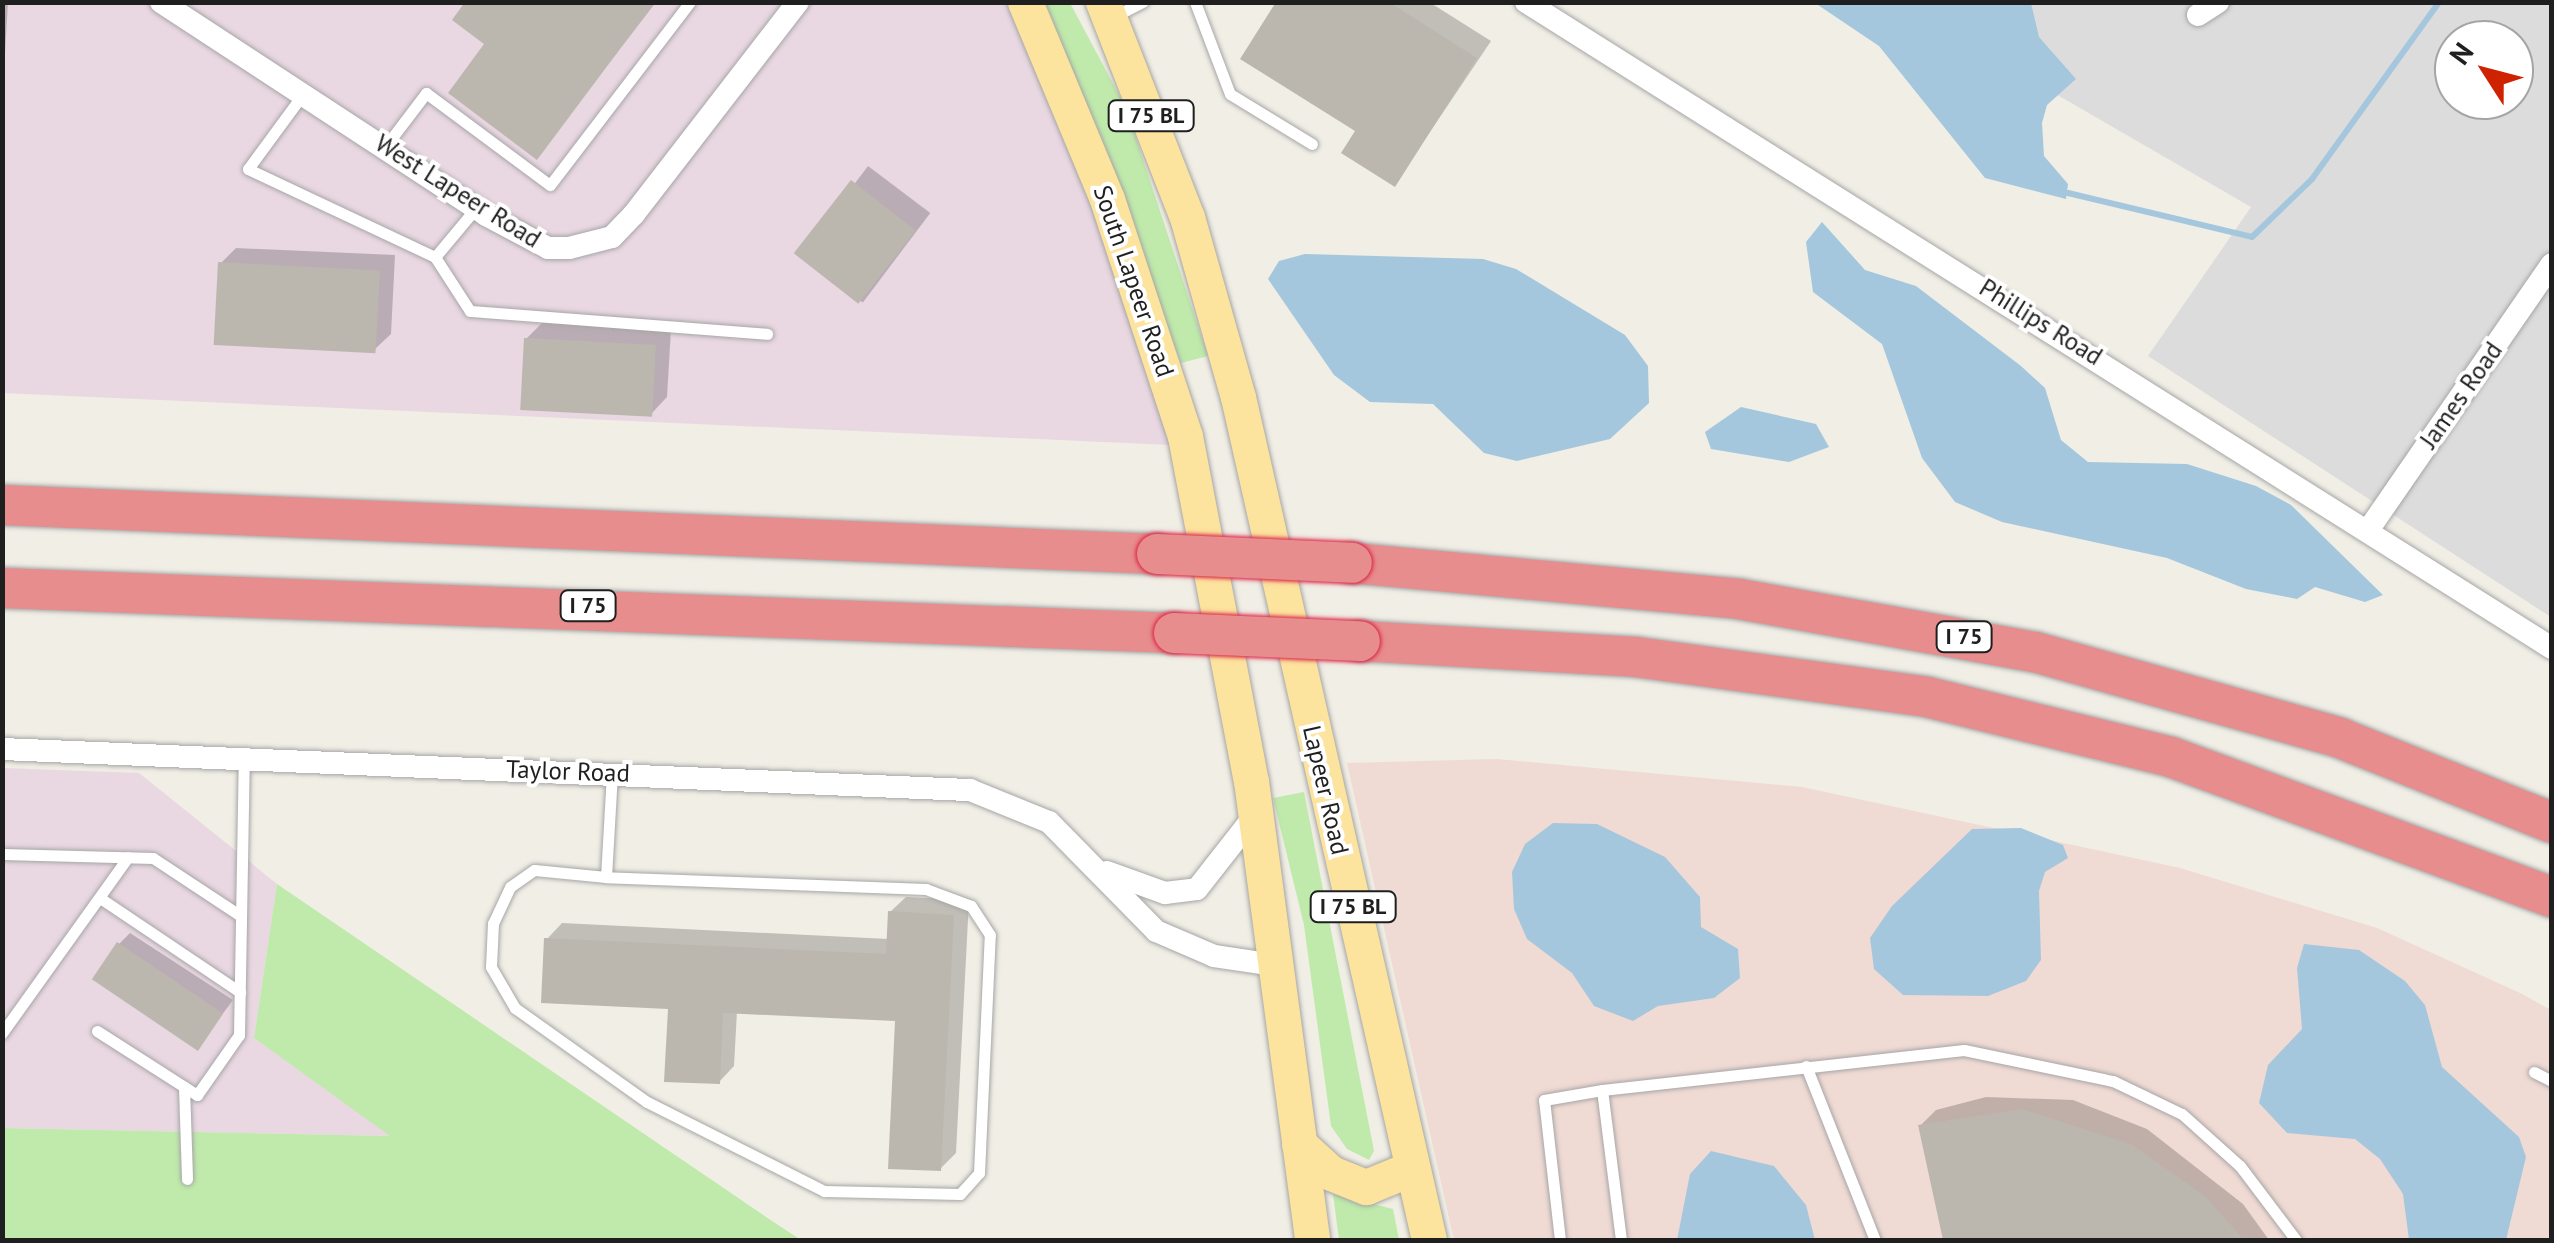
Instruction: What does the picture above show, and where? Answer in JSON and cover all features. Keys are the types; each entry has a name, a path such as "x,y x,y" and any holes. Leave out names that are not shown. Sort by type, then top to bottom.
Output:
{"highway":[{"name":"I 75","path":"2,505 1352,563 1739,599 1965,637 2206,694 2552,824"},
{"name":"I 75","path":"2,588 1174,632 1636,657 1927,698 2188,763 2552,897"}],"main road":[{"name":"South Lapeer Road","path":"1025,2 1139,288 1214,568 1256,815"},
{"name":"Lapeer Road","path":"1106,10 1192,236 1276,573 1429,1240"},
{"name":"I 75 BL","path":"1256,815 1312,1240"},
{"path":"1299,1144 1332,1173 1366,1186 1412,1168"}],"street":[{"name":"West Lapeer Road","path":"161,2 476,208 548,248 612,237 798,2"},
{"name":"Phillips Road","path":"1526,2 2370,526 2552,648"},
{"path":"2198,16 2218,2"},
{"name":"James Road","path":"2370,526 2552,264"},
{"name":"Taylor Road","path":"2,749 970,790 1037,814 1107,872 1165,893 1196,889 1256,815"},
{"name":"Taylor Road","path":"1107,872 1125,904 1171,939 1275,965"}],"lane":[{"path":"385,147 426,93 550,185 690,2"},
{"path":"1106,10 1143,2"},
{"path":"1196,2 1230,94 1312,144"},
{"path":"303,94 248,168 434,257 470,311 767,334"},
{"path":"434,257 476,208"},
{"path":"97,1030 197,1094 239,1035 244,759"},
{"path":"606,878 612,773"},
{"path":"2,854 153,858 241,916"},
{"path":"2,1032 128,857"},
{"path":"534,870 606,878 926,889 972,906 990,935 979,1174 960,1194 824,1191 647,1102 515,1008 491,967 494,924 510,887 534,870"},
{"path":"100,898 240,992"},
{"path":"1560,1240 1544,1100 1602,1090 1964,1050 2113,1082 2182,1114 2240,1166 2296,1240"},
{"path":"1806,1066 1875,1240"},
{"path":"2534,1072 2552,1081"},
{"path":"184,1086 187,1179"},
{"path":"1602,1090 1621,1240"}],"shaded area":[{"path":"1009,2 1075,146 1171,445 3,393 3,3"},
{"path":"1994,3 2551,3 2551,617 2148,356 2251,207 2011,68"},
{"path":"1497,759 1802,787 2180,868 2377,928 2520,993 2551,1010 2551,1240 1454,1240 1347,763"},
{"path":"3,768 139,773 277,884 254,1038 392,1136 3,1128"}],"green space":[{"path":"1045,3 1070,3 1126,108 1208,356 1181,363"},
{"path":"1304,792 1374,1151 1369,1160 1347,1149 1331,1126 1304,925 1273,798"},
{"path":"277,884 801,1240 3,1240 3,1128 390,1136 254,1038"},
{"path":"1333,1194 1393,1209 1399,1240 1339,1240"}],"water":[{"path":"1815,3 2031,3 2039,37 2076,79 2047,105 2042,123 2044,156 2068,184 2066,199 1985,178 1879,46"},
{"path":"1822,222 1865,270 1916,286 2021,366 2045,388 2061,440 2088,462 2187,464 2256,486 2291,505 2383,595 2365,602 2315,587 2297,599 2246,589 2167,558 2002,522 1955,502 1922,458 1882,344 1813,292 1806,242"},
{"path":"1305,254 1483,259 1516,269 1625,335 1648,366 1649,403 1610,439 1517,461 1484,453 1433,404 1370,402 1334,375 1268,279 1279,261"},
{"path":"1741,407 1816,424 1829,447 1789,462 1711,449 1705,432"},
{"path":"1553,823 1597,824 1665,857 1700,897 1701,927 1738,949 1740,978 1714,998 1658,1006 1633,1021 1594,1006 1572,973 1527,939 1514,909 1512,872 1525,844"},
{"path":"2021,828 2063,845 2068,858 2045,872 2039,891 2041,960 2026,981 1988,996 1903,995 1874,969 1870,938 1892,906 1972,829"},
{"path":"2304,944 2359,950 2405,981 2425,1005 2442,1067 2519,1137 2526,1157 2506,1240 2409,1240 2403,1194 2380,1159 2355,1139 2287,1133 2259,1103 2268,1065 2302,1029 2297,968"},
{"path":"1711,1151 1774,1166 1806,1205 1815,1240 1677,1240 1690,1174"}],"building":[{"path":"465,2 655,2 537,160 448,93 484,44 452,20"},
{"path":"1276,2 1389,2 1477,58 1395,187 1341,153 1355,131 1240,59"},
{"path":"851,180 916,230 858,304 794,253"},
{"path":"218,262 380,270 375,353 214,345"},
{"path":"524,338 656,345 652,417 520,410"},
{"path":"888,911 954,915 941,1171 888,1169 895,1021 723,1013 720,1084 664,1082 668,1009 541,1003 544,938 886,954"},
{"path":"117,942 223,1014 198,1051 92,979"},
{"path":"2022,1109 2131,1144 2205,1196 2244,1240 1943,1240 1918,1125"}],"waterway":[{"path":"2068,193 2252,237 2312,179 2439,2"}]}
